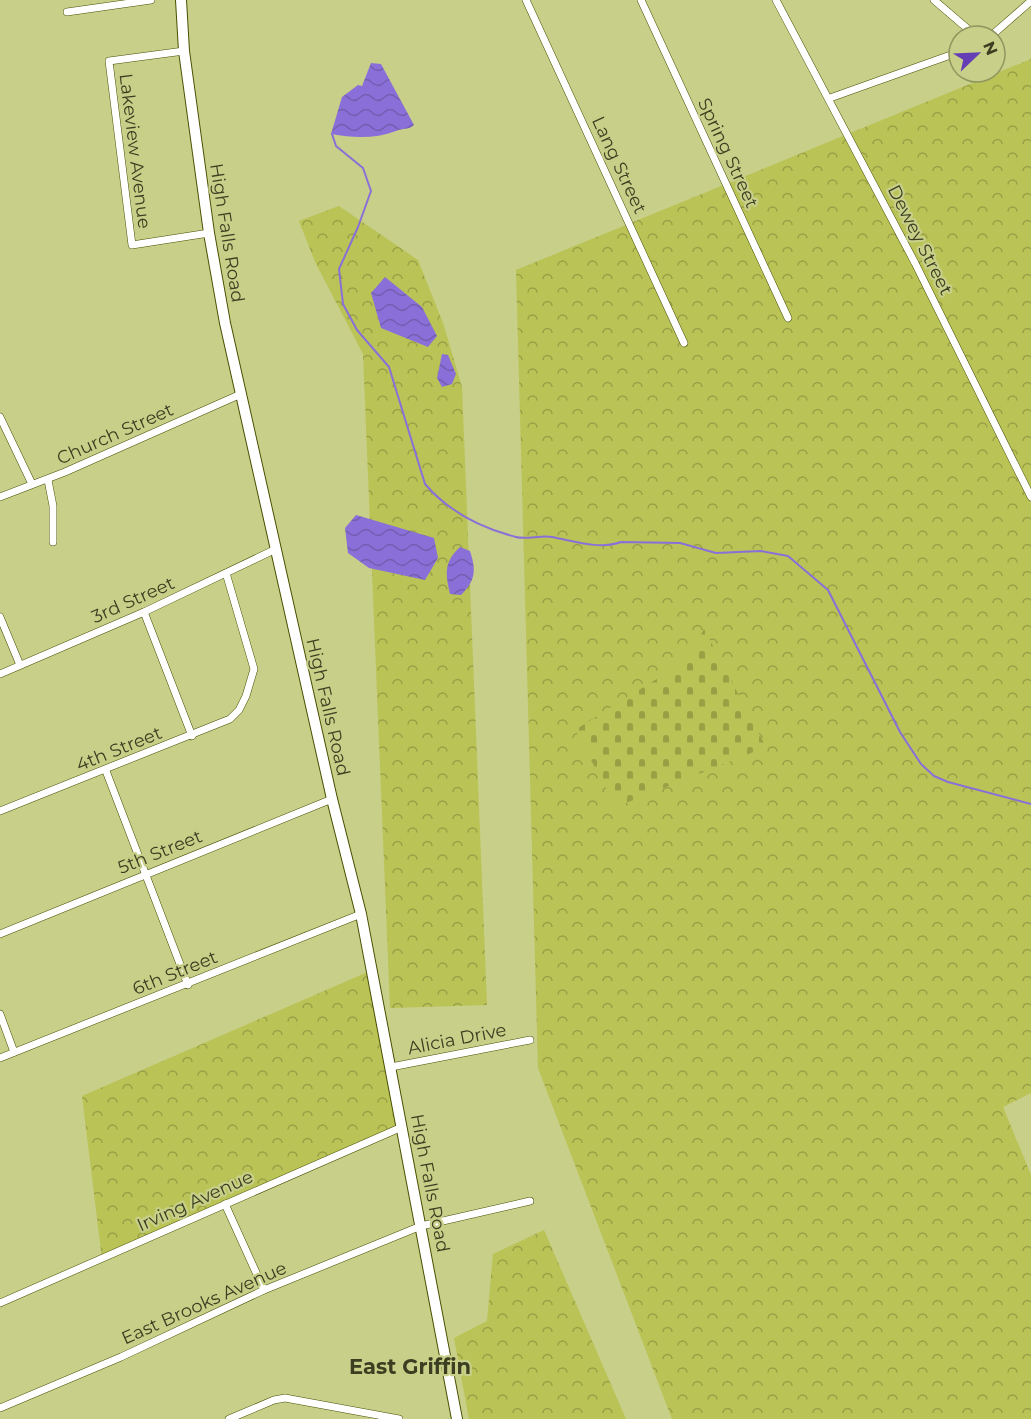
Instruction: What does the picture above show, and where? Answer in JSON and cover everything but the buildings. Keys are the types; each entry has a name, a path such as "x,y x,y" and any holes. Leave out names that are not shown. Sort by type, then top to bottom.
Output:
{"street":[{"path":"67,12 113,2 151,0"},
{"name":"High Falls Road","path":"181,0 184,51 209,233 241,394 332,799 361,914 457,1419"},
{"name":"Lang Street","path":"526,0 684,343"},
{"name":"Spring Street","path":"640,0 788,318"},
{"name":"Dewey Street","path":"776,0 830,98 1031,497"},
{"path":"934,0 962,24"},
{"path":"1005,24 1031,2"},
{"name":"Lakeview Avenue","path":"184,51 109,61 132,245 209,233"},
{"path":"830,98 947,56"},
{"name":"Church Street","path":"0,497 48,480 241,394"},
{"path":"0,417 32,484"},
{"path":"48,480 53,496 53,542"},
{"name":"3rd Street","path":"0,674 144,612 276,549"},
{"name":"4th Street","path":"0,810 106,771 230,719 242,705 251,684 254,669 226,573"},
{"path":"144,612 192,736"},
{"path":"0,617 20,665"},
{"path":"106,771 188,985"},
{"name":"5th Street","path":"0,933 332,799"},
{"name":"6th Street","path":"0,1058 188,985 361,914"},
{"path":"0,1014 14,1052"},
{"name":"Alicia Drive","path":"391,1067 530,1040"},
{"name":"Irving Avenue","path":"0,1303 402,1127"},
{"name":"East Brooks Avenue","path":"0,1408 121,1357 264,1290 421,1226 530,1201"},
{"path":"225,1204 264,1290"},
{"path":"229,1419 285,1398 399,1419"}],"green space":[{"path":"1031,59 1031,1093 1003,1107 1031,1175 1031,1419 672,1419 538,1068 516,270 970,84 1007,84 1007,69"},
{"path":"339,206 418,260 443,323 462,387 487,1005 390,1008 363,354 315,262 299,221"},
{"path":"704,629 766,747 616,807 575,730 687,660"},
{"path":"370,971 400,1127 102,1259 82,1096"},
{"path":"544,1230 626,1419 469,1419 454,1338 487,1321 493,1254"}],"water":[{"path":"371,63 381,64 414,125 372,137 331,134 342,97 358,85 362,86"},
{"path":"385,277 422,307 437,336 428,347 381,328 371,293"},
{"path":"442,354 448,355 456,374 452,384 442,387 437,378"},
{"path":"356,515 434,538 438,558 425,580 369,568 348,553 345,528"},
{"path":"460,547 470,551 473,564 472,579 461,595 450,594 447,580 448,563"}],"waterway":[{"path":"332,134 336,146 363,168 371,191 339,269 343,304 357,330 389,367 425,484 434,494 466,517 520,538 548,537 595,545 621,542 680,543 716,553 761,551 788,556 828,590 900,732 921,764 934,776 948,782 1031,804"}],"district":[{"name":"East Griffin","path":"410,1367"}]}
